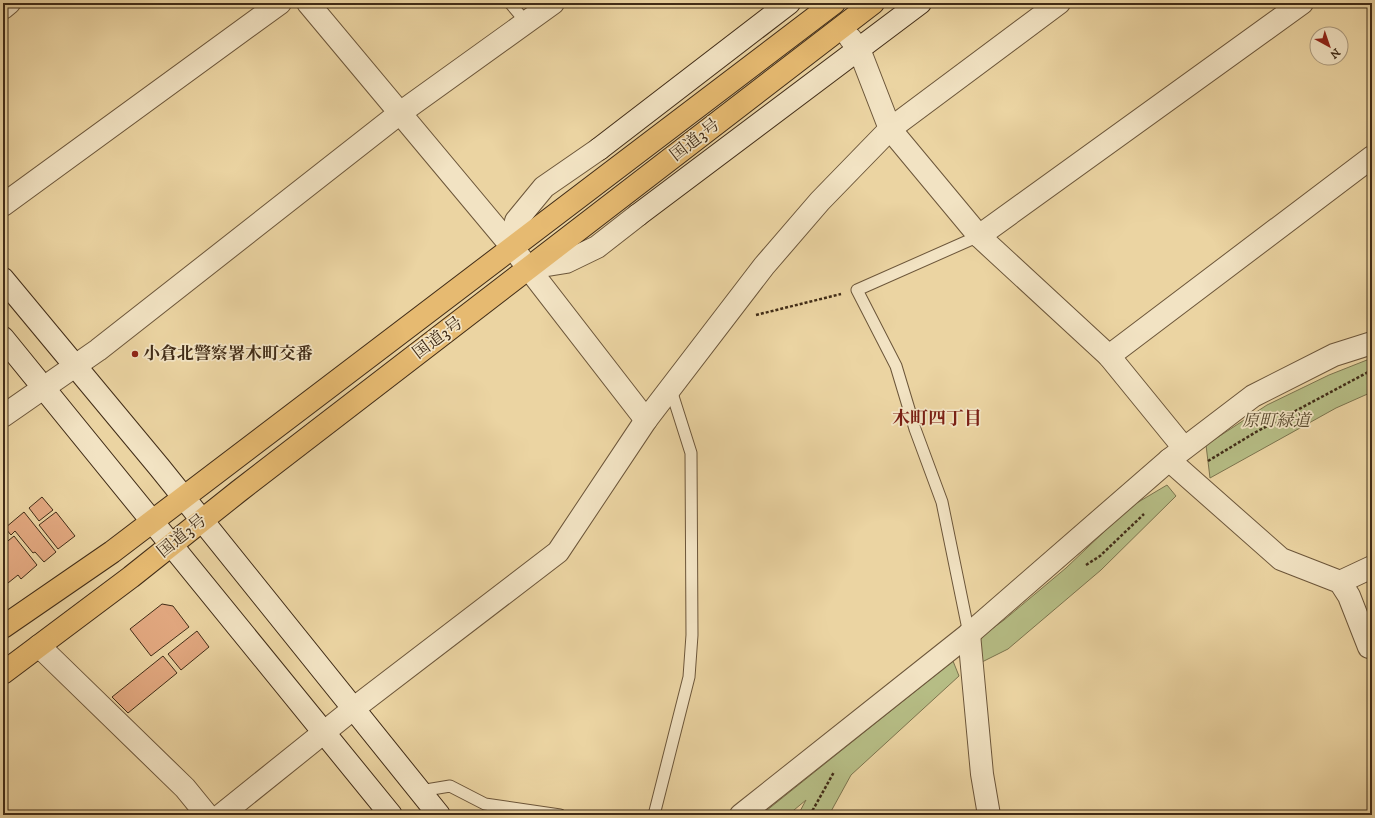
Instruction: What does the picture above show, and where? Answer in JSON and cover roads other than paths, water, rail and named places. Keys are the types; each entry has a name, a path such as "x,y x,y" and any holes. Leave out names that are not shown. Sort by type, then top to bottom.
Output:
{"highway":[{"name":"国道3号","path":"4,623 112,552 834,3"},
{"name":"国道3号","path":"3,673 131,577 202,520 874,3"}],"street":[{"path":"3,8 10,3"},
{"path":"3,205 280,3"},
{"path":"308,3 512,247 646,420"},
{"path":"3,416 111,340 400,113 553,3"},
{"path":"512,247 516,221 544,187 599,149 788,3"},
{"path":"529,268 566,262 597,247 854,43 920,3"},
{"path":"221,815 353,709 558,552 646,420 671,390 764,266 820,201 890,129 1059,3"},
{"path":"979,236 1302,3"},
{"path":"854,43 890,129 979,236 1109,356 1177,454 1186,475 1281,559 1340,582 1349,596 1371,649"},
{"path":"1109,356 1372,157"},
{"path":"3,279 202,520 439,815"},
{"path":"3,338 391,815"},
{"path":"742,815 968,634 1177,454 1254,396 1334,355 1372,343"},
{"path":"1340,582 1372,567"},
{"path":"968,634 982,774 989,815"},
{"path":"39,646 184,788 206,815"}],"lane":[{"path":"510,3 526,22"},
{"path":"968,634 942,502 915,430 896,366 857,290 979,236"},
{"path":"654,815 689,677 692,635 691,453 671,390"},
{"path":"420,791 450,786 486,804 560,815"}],"place":[{"name":"小倉北警察署木町交番","path":"135,354"}],"district":[{"name":"木町四丁目","path":"937,419"}],"park label":[{"name":"原町緑道","path":"1276,421"}]}
